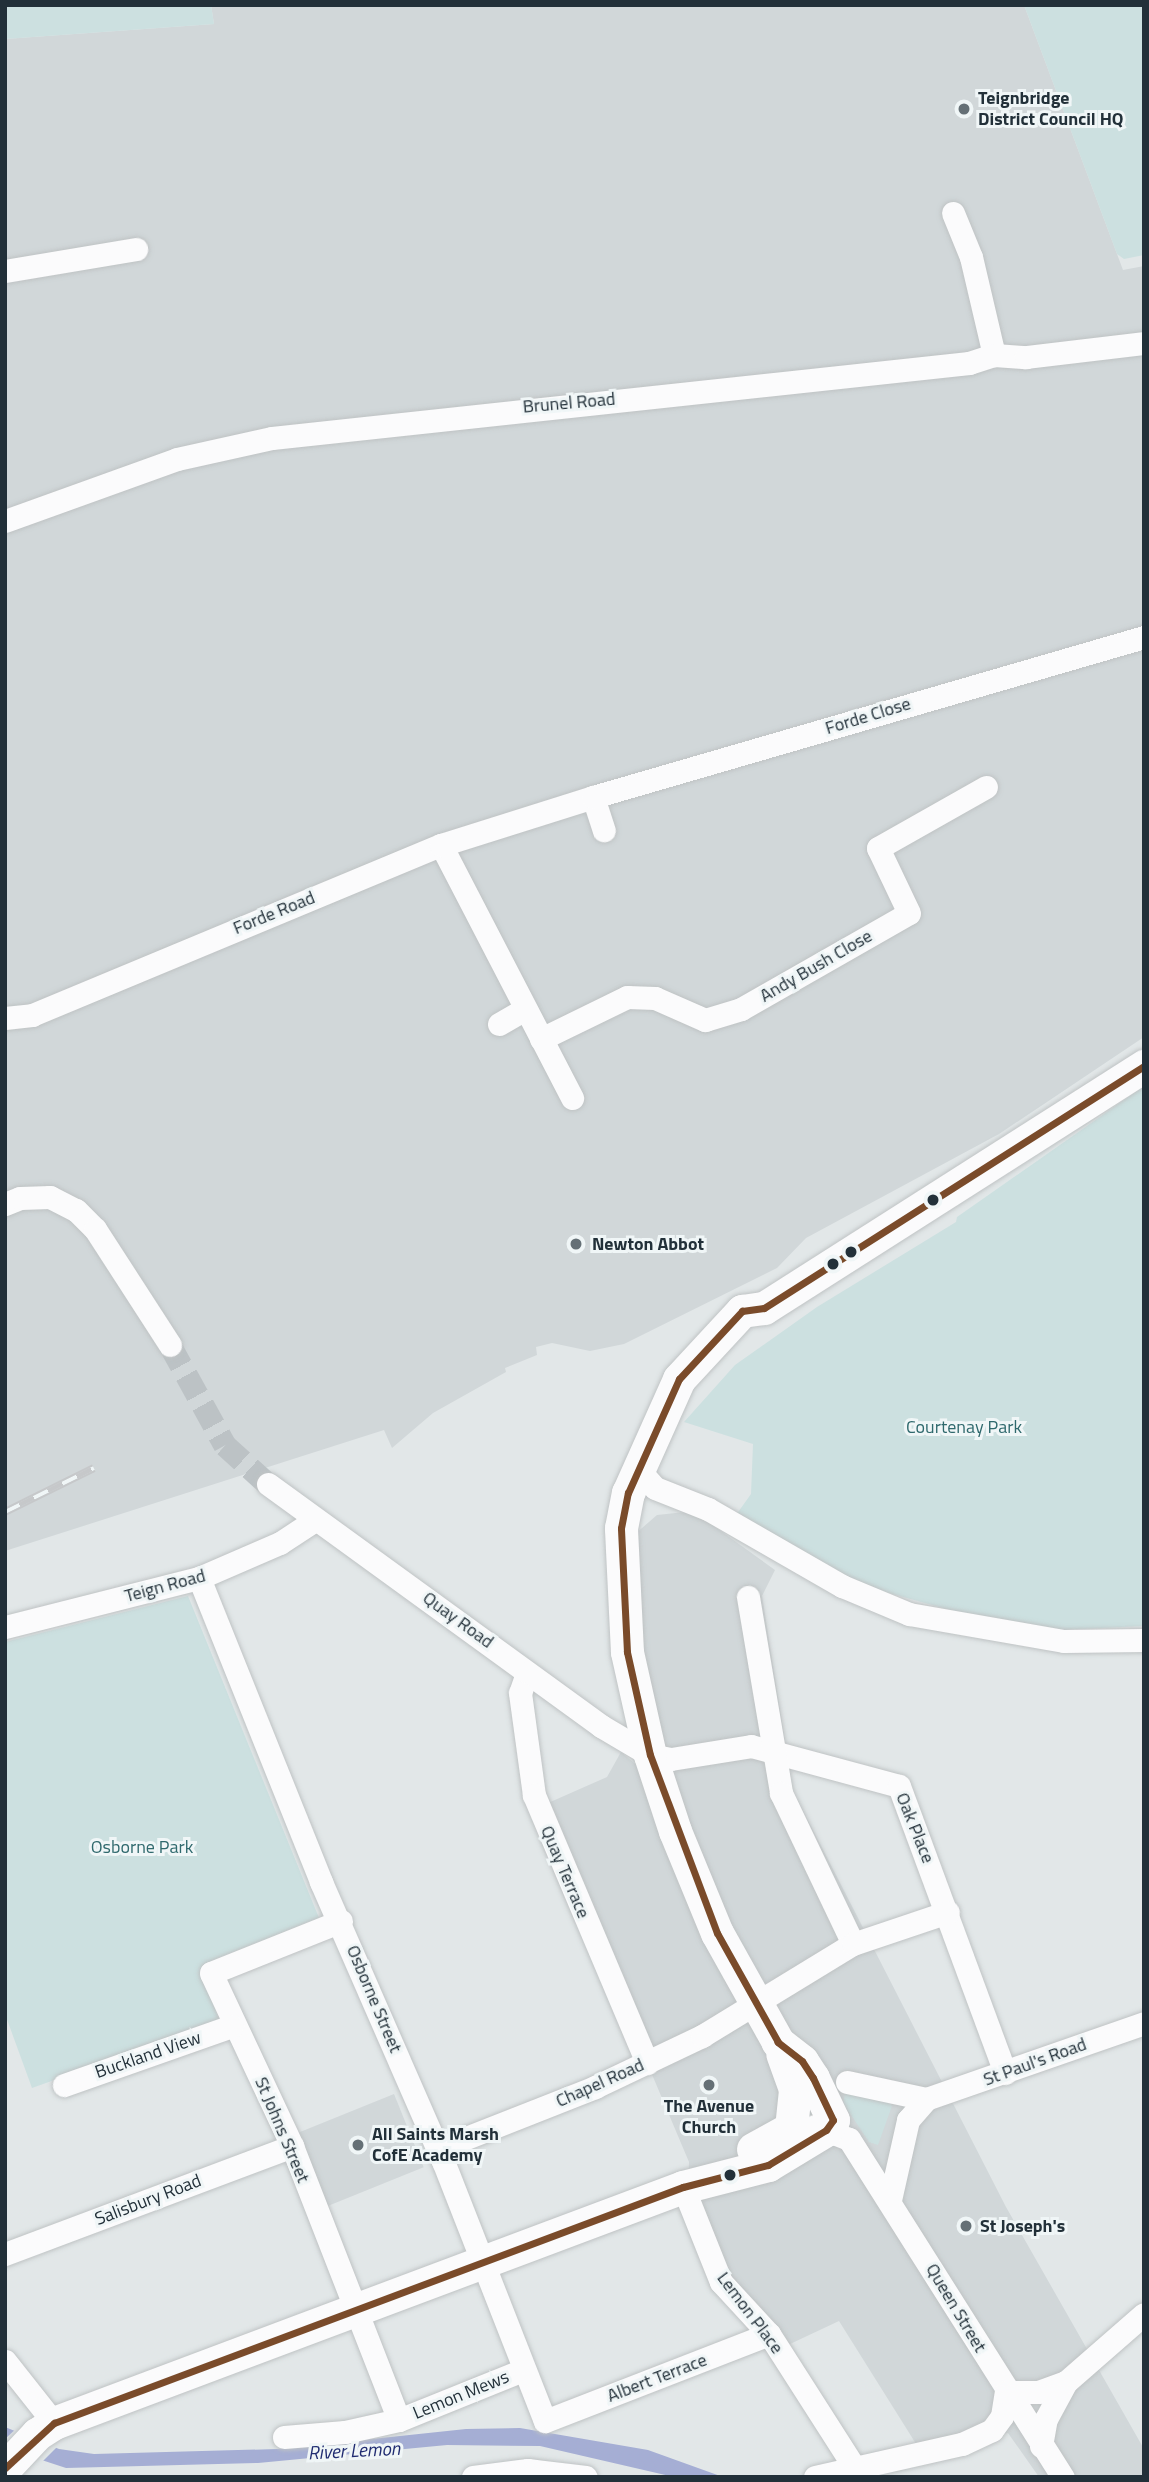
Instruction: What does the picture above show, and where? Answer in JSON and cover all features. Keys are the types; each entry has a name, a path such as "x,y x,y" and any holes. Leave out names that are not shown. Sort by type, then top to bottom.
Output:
{"main road":[{"name":"Queen Street","path":"836,2130 802,2061 778,2042 717,1933 675,1831 650,1755 627,1651 621,1528 638,1469 679,1379 708,1344 743,1311 764,1308 1144,1066"},
{"path":"690,2184 791,2128 795,2089 778,2042"},
{"path":"28,2445 354,2311 690,2184 768,2165 836,2130"}],"street":[{"path":"953,213 971,257 994,355"},
{"path":"5,271 136,249"},
{"name":"Brunel Road","path":"5,521 177,459 261,440 513,408 969,363 994,355 1026,357 1144,344"},
{"name":"Forde Close","path":"547,813 593,797 1144,637"},
{"name":"Andy Bush Close","path":"541,1039 627,997 655,998 705,1020 741,1009 909,913 878,848 986,787"},
{"path":"593,797 604,830"},
{"name":"Forde Road","path":"5,1018 32,1015 442,845 547,813"},
{"path":"442,845 572,1098"},
{"path":"499,1024 525,1009"},
{"path":"5,1204 20,1198 50,1197 76,1210 94,1230 170,1345"},
{"path":"638,1469 655,1488 708,1509 842,1586 909,1614 1064,1641 1144,1640"},
{"name":"Quay Road","path":"268,1484 527,1673 650,1755"},
{"name":"Teign Road","path":"5,1627 199,1578 269,1548 315,1520"},
{"name":"Osborne Street","path":"199,1578 321,1882 341,1922 438,2149 545,2421"},
{"path":"748,1597 781,1793 853,1944"},
{"name":"Quay Terrace","path":"527,1673 520,1693 534,1795 647,2063"},
{"name":"Oak Place","path":"650,1755 671,1759 751,1746 775,1750 899,1786 948,1912 1004,2073"},
{"path":"756,2003 853,1944 948,1912"},
{"name":"St Johns Street","path":"341,1922 211,1973 232,2026 265,2084 292,2146 354,2311 399,2420"},
{"name":"Chapel Road","path":"438,2149 647,2063 756,2003"},
{"name":"St Paul's Road","path":"926,2099 1144,2023"},
{"name":"Buckland View","path":"64,2085 232,2026"},
{"path":"847,2082 926,2099 908,2120 890,2200"},
{"path":"791,2128 812,2124 836,2130"},
{"name":"Queen Street","path":"836,2130 890,2200 1006,2392 1063,2477"},
{"name":"Salisbury Road","path":"5,2254 292,2146"},
{"name":"Lemon Place","path":"690,2184 721,2281 769,2334 854,2467"},
{"path":"1041,2446 1046,2419 1066,2382 1144,2314"},
{"name":"Albert Terrace","path":"545,2421 769,2334"},
{"path":"5,2361 28,2445"},
{"name":"Lemon Mews","path":"284,2437 345,2432 399,2420 523,2370"},
{"path":"816,2477 962,2444 992,2430 1002,2416 1006,2392 1023,2394 1066,2382"},
{"path":"472,2477 528,2470 586,2477"}],"shaded area":[{"path":"211,5 1024,5 1123,270 1144,266 1144,1037 999,1134 806,1238 777,1268 624,1344 590,1351 552,1343 536,1347 537,1355 505,1368 506,1372 433,1413 392,1448 384,1430 5,1551 5,39 214,24"},
{"path":"685,1512 711,1524 775,1570 762,1596 793,1791 1006,2207 1144,2449 1144,2477 1039,2477 1008,2433 918,2447 839,2321 773,2352 687,2210 689,2162 539,1807 607,1777 621,1752 640,1768 643,1656 634,1535 657,1515"},
{"name":"All Saints Marsh CofE Academy","path":"394,2094 424,2167 325,2207 296,2134"}],"green space":[{"path":"5,5 211,5 214,24 5,39"},
{"path":"1024,5 1144,5 1144,255 1124,259 1117,254"},
{"name":"Courtenay Park","path":"1144,1086 1144,1626 1060,1630 979,1618 853,1583 736,1515 751,1494 753,1444 684,1422 735,1365 817,1307 956,1222 957,1217"},
{"name":"Osborne Park","path":"188,1596 319,1918 203,1968 219,2021 32,2088 5,2014 5,1642"},
{"path":"845,2094 888,2100 892,2106 878,2145 869,2142 843,2103"}],"water":[{"name":"River Lemon","path":"5,2427 59,2449 94,2454 277,2449 466,2429 520,2428 648,2450 723,2477 674,2477 540,2446 447,2445 258,2463 66,2468 5,2448"}],"pier":[{"path":"17,2428 59,2445 39,2465 5,2452 5,2439"}],"tunnel":[{"path":"170,1345 225,1445 268,1484"}],"railway":[{"path":"5,1512 94,1468"}],"transit line":[{"path":"5,2468 54,2423 683,2187 768,2165 826,2130 833,2120 813,2078 802,2061 778,2042 717,1933 650,1755 627,1652 621,1528 628,1493 679,1379 742,1311 764,1308 1144,1066"}],"place":[{"name":"Teignbridge District Council HQ","path":"964,109"},
{"name":"Newton Abbot","path":"576,1244"},
{"name":"The Avenue Church","path":"709,2085"},
{"name":"All Saints Marsh CofE Academy","path":"358,2145"},
{"name":"St Joseph's","path":"966,2226"}]}
